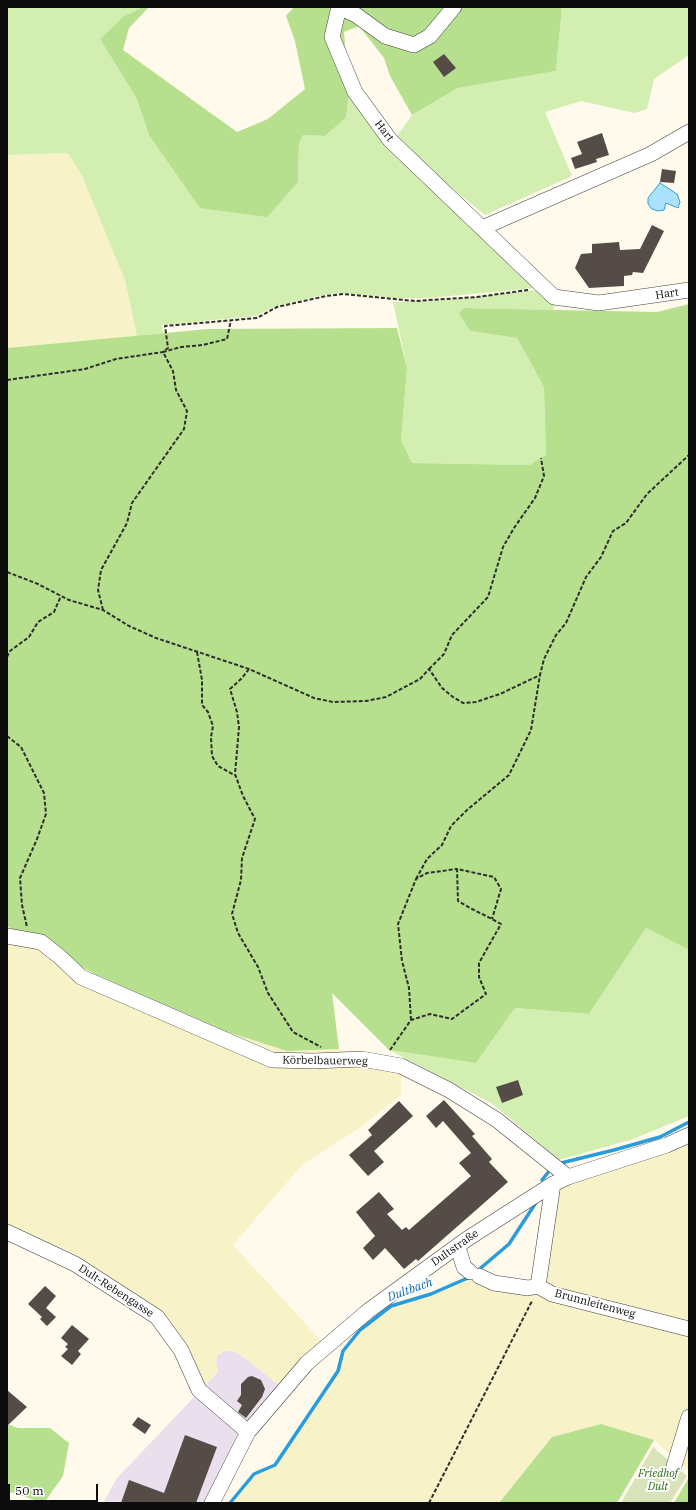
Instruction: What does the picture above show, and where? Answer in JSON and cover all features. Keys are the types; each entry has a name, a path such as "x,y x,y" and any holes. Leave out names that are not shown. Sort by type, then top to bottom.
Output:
{"street":[{"name":"Hart","path":"454,7 430,36 414,45 385,36 356,15 339,7 332,37 355,92 390,140 554,297 599,303 689,290"},
{"path":"482,228 585,175 651,154 689,132"},
{"name":"Körbelbauerweg","path":"7,936 41,942 60,957 81,977 272,1060 314,1062 362,1059 400,1066 449,1090 497,1120 568,1177"},
{"name":"Dultstraße","path":"212,1503 248,1432 312,1359 368,1311 440,1259 553,1184 568,1177 667,1145 689,1135"},
{"path":"538,1286 553,1184"},
{"name":"Dult-Rebengasse","path":"7,1232 74,1264 157,1317 181,1350 199,1390 248,1432"},
{"path":"458,1247 471,1272"},
{"name":"Brunnleitenweg","path":"440,1259 454,1262 494,1283 528,1288 538,1286 552,1294 689,1329"},
{"path":"674,1466 689,1417"}],"path":[{"path":"163,352 168,348 165,326 257,318 277,307 331,296 343,294 415,300 478,297 545,288"},
{"path":"7,380 85,369 116,359 163,352 181,347 203,345 228,339 231,320"},
{"path":"103,610 98,590 101,570 127,523 132,503 184,428 187,411 176,390 173,371 163,352"},
{"path":"400,1066 387,1055 411,1020 409,988 402,961 398,924 416,878 427,859 442,845 451,826 466,810 509,776 531,730 544,659 556,635 566,623 586,577 601,557 613,531 626,523 647,494 689,455"},
{"path":"7,572 38,584 61,596 103,610 129,626 156,638 249,669 314,698 333,702 366,701 386,697 420,680 444,654 452,635 488,597 503,547 535,498 544,476 541,458"},
{"path":"7,657 10,651 29,637 38,622 54,612 61,596"},
{"path":"197,652 202,680 202,705 208,712 213,726 211,737 212,756 218,766 236,777"},
{"path":"249,669 230,689 237,712 239,727 236,777 243,796 255,819 242,858 241,880 232,914 238,933 258,967 268,992 293,1032 343,1060"},
{"path":"429,669 442,688 463,704 489,698 540,675"},
{"path":"7,736 21,747 44,793 46,814 20,878 22,904 30,940"},
{"path":"416,878 427,874 457,869 494,877 501,889 492,919"},
{"path":"411,1020 430,1014 452,1019 486,994 479,977 479,963 501,924 458,901 457,869"},
{"path":"429,1503 530,1309 538,1286"}],"shaded area":[{"path":"68,153 82,176 125,280 137,336 7,348 7,155"},
{"path":"7,926 95,974 212,1027 287,1051 339,1049 362,1059 401,1066 401,1095 361,1127 302,1165 233,1245 326,1346 281,1387 245,1358 234,1351 225,1351 217,1355 216,1362 218,1372 200,1390 157,1317 7,1228"},
{"path":"689,1135 689,1471 654,1440 601,1424 552,1437 499,1503 230,1503 254,1474 275,1465 338,1371 343,1351 360,1330 391,1306 431,1294 469,1277 538,1286 553,1184"},
{"path":"225,1351 234,1351 245,1358 281,1387 208,1503 103,1503 117,1478 218,1372 216,1362 217,1355"}],"green space":[{"path":"7,7 145,7 100,39 137,99 149,135 298,182 299,142 303,135 325,136 346,118 349,93 535,288 429,298 397,298 340,293 318,296 274,307 256,316 162,325 163,333 137,336 125,280 82,176 68,153 7,155"},
{"path":"143,7 149,7 129,28 123,50 237,132 268,119 305,89 295,41 286,16 294,7 562,7 556,71 458,88 412,115 390,76 384,58 359,26 344,32 349,93 346,118 325,136 303,135 299,143 298,182 267,217 200,208 149,135 137,99 100,39 123,17"},
{"path":"562,7 689,7 689,55 654,79 647,109 635,113 581,101 545,112 572,176 485,215 408,153 395,139 412,115 458,88 556,71"},
{"path":"544,289 558,299 553,310 464,308 470,331 517,338 544,387 546,455 529,465 412,463 401,440 407,368 393,302 448,300"},
{"path":"689,304 689,950 646,928 589,1014 515,1008 476,1063 389,1050 332,993 339,1049 287,1051 212,1027 95,974 7,926 7,348 208,329 397,328 407,368 401,440 412,463 529,465 546,455 544,387 517,338 470,331 459,313 464,308 657,312"},
{"path":"646,928 689,950 689,1116 633,1139 559,1160 493,1104 389,1050 476,1063 515,1008 589,1014"},
{"path":"7,1424 18,1428 50,1428 69,1443 63,1476 44,1503 7,1491"},
{"path":"601,1424 654,1440 617,1503 499,1503 552,1437"},
{"name":"Friedhof Dult","path":"653,1447 687,1476 670,1503 621,1503"},
{"path":"689,1477 689,1503 674,1503"}],"water":[{"path":"660,183 677,194 680,202 678,208 666,203 664,210 658,211 652,209 648,204 648,198"}],"building":[{"path":"444,54 456,68 444,77 433,62"},
{"path":"602,133 609,155 596,159 597,162 575,169 571,158 582,154 577,142"},
{"path":"662,169 676,171 674,183 660,182"},
{"path":"652,225 664,231 643,273 633,272 632,275 624,276 624,286 589,288 575,268 581,254 592,253 592,244 619,242 620,250 640,249"},
{"path":"518,1080 523,1095 502,1103 496,1087"},
{"path":"444,1100 475,1134 472,1136 492,1159 489,1162 508,1182 418,1261 416,1259 404,1269 385,1248 373,1260 363,1248 375,1236 356,1212 379,1192 394,1209 387,1214 402,1230 406,1227 409,1230 471,1176 459,1163 471,1153 443,1121 436,1128 426,1116"},
{"path":"399,1101 413,1116 374,1151 384,1162 368,1176 349,1155 372,1135 368,1130"},
{"path":"45,1286 56,1296 46,1308 56,1317 47,1326 40,1319 42,1317 28,1304"},
{"path":"72,1325 89,1339 78,1351 81,1354 72,1365 61,1356 68,1349 65,1347 68,1344 61,1338"},
{"path":"252,1376 261,1380 265,1389 262,1397 246,1418 238,1412 242,1405 237,1401 241,1395 241,1384 248,1377"},
{"path":"7,1390 27,1407 7,1426"},
{"path":"138,1417 151,1425 145,1434 132,1425"},
{"path":"185,1435 217,1447 196,1503 121,1503 129,1480 164,1493"}],"waterway":[{"name":"Dultbach","path":"561,1163 660,1137 689,1122"},
{"name":"Dultbach","path":"542,1180 550,1170"},
{"name":"Dultbach","path":"476,1272 509,1244 537,1201"},
{"name":"Dultbach","path":"230,1503 254,1474 275,1465 338,1371 343,1351 360,1330 391,1306 431,1294 470,1277"}]}
